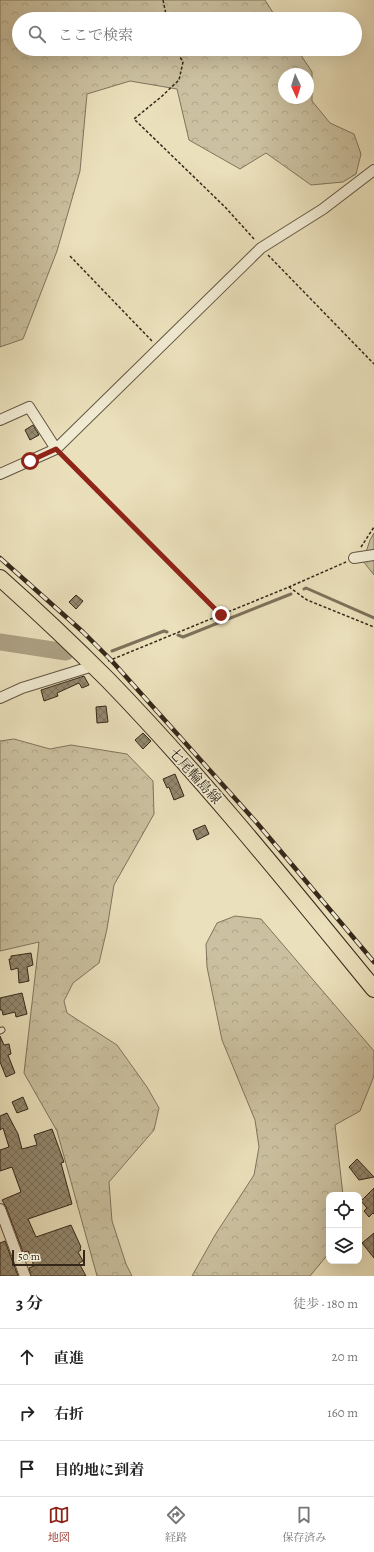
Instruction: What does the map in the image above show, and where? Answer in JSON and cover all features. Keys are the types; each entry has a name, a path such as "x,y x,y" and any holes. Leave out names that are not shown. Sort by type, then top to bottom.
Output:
{"main road":[{"name":"七尾輪島線","path":"2,582 93,666 155,731 224,808 374,989"}],"street":[{"path":"0,474 56,449 261,248 323,209 374,170"},
{"path":"0,420 28,407 56,449"},
{"path":"354,558 374,555"},
{"path":"0,698 22,688 93,666"},
{"path":"0,1209 2,1219 25,1276"}],"path":[{"path":"163,0 166,12"},
{"path":"179,56 183,62 179,80 162,97 134,119 225,207 261,248 374,364"},
{"path":"70,256 159,349"},
{"path":"56,449 221,615"},
{"path":"93,666 289,587 354,558 374,527"},
{"path":"289,587 307,600 374,627"}],"green space":[{"path":"0,0 265,0 273,12 12,12 12,56 302,56 309,68 278,68 278,104 314,103 330,123 354,134 361,154 356,174 343,182 311,185 266,153 240,169 189,140 177,89 130,81 87,94 80,171 57,251 23,339 0,347"},
{"path":"374,533 374,575 363,561"},
{"path":"14,739 50,749 71,745 127,754 153,781 154,814 114,885 107,929 99,963 73,983 64,1001 67,1013 117,1045 147,1087 159,1108 154,1130 109,1182 112,1221 126,1264 132,1276 97,1276 57,1131 24,1073 39,942 0,951 0,741"},
{"path":"235,916 261,919 374,1051 374,1076 360,1111 335,1125 343,1192 326,1192 326,1257 310,1276 192,1276 215,1235 254,1175 259,1147 255,1120 222,1040 207,967 206,944 217,923"}],"building":[{"path":"33,425 39,435 30,440 25,430"},
{"path":"76,595 83,601 76,609 69,602"},
{"path":"84,676 89,685 82,688 79,683 57,693 58,696 44,701 41,690"},
{"path":"106,706 108,722 97,723 96,707"},
{"path":"143,733 151,741 143,749 135,740"},
{"path":"175,774 184,796 174,800 169,787 167,788 163,779"},
{"path":"205,825 209,834 197,840 193,830"},
{"path":"31,953 33,965 27,967 29,981 19,983 18,968 11,970 9,959 11,959 11,956"},
{"path":"22,993 27,1014 16,1017 15,1012 3,1015 2,1010 0,1010 0,998"},
{"path":"0,1036 4,1045 9,1044 11,1054 8,1055 15,1073 6,1077 0,1062"},
{"path":"23,1097 28,1109 17,1113 12,1102"},
{"path":"7,1113 18,1134 22,1149 37,1145 34,1135 52,1129 64,1162 61,1163 72,1204 28,1219 36,1237 71,1225 81,1247 81,1250 78,1252 83,1261 79,1263 86,1276 31,1276 29,1268 34,1266 28,1251 23,1252 2,1200 21,1192 12,1167 0,1171 0,1150 9,1147 3,1128 0,1130 0,1116"},
{"path":"357,1159 374,1177 359,1180 349,1167"},
{"path":"374,1188 374,1214 373,1213 369,1217 364,1211 367,1208 362,1200"},
{"path":"374,1233 374,1258 362,1243"},
{"path":"5,1241 18,1276 0,1276 0,1243"}],"waterway":[{"path":"304,589 306,588 374,618"},
{"path":"178,635 183,637 291,594"},
{"path":"112,651 164,631 167,632"},
{"path":"0,642 66,652"}],"railway":[{"path":"0,558 83,632 111,660 257,823 374,962"}],"route":[{"path":"30,461 56,449 221,615"}]}
